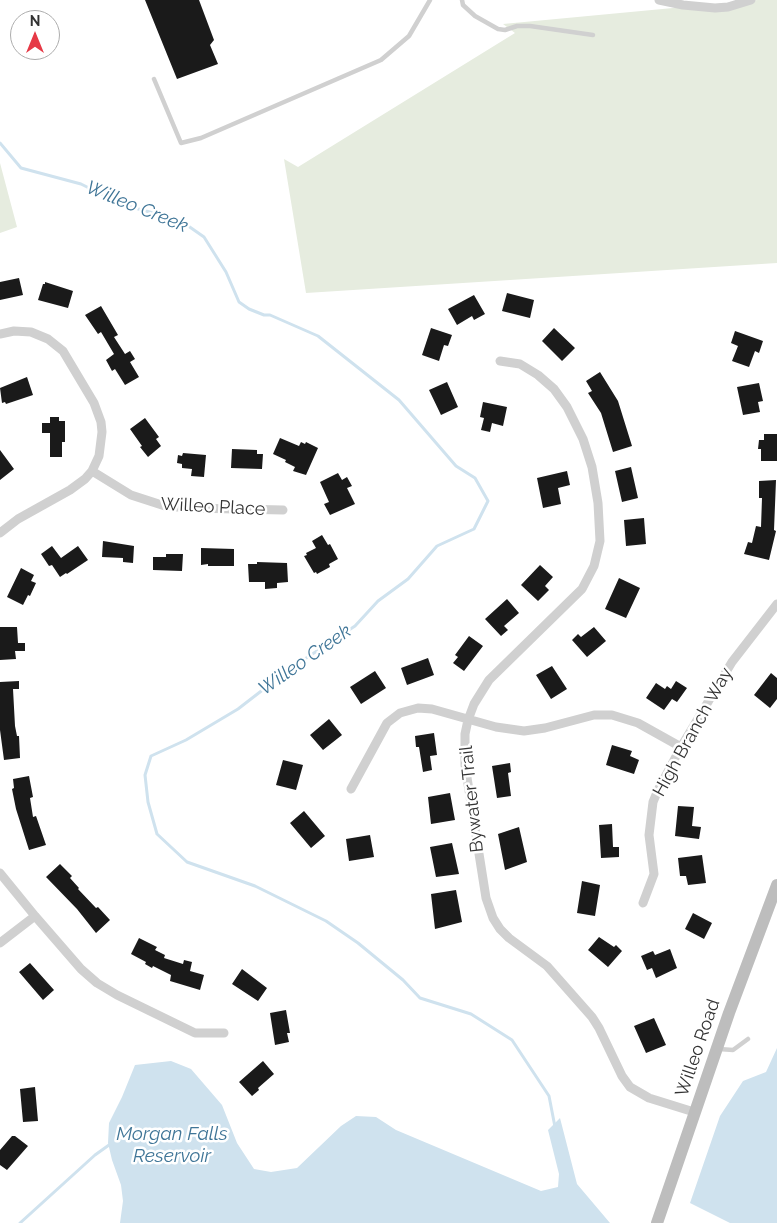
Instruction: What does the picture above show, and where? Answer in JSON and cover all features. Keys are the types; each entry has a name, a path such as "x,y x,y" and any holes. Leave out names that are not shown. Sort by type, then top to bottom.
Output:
{"street":[{"path":"659,0 683,5 715,8 728,7 751,0"},
{"path":"0,334 23,331 40,335 55,344 69,359 94,403 101,422 101,448 92,470 78,485 18,519 0,533"},
{"name":"Bywater Trail","path":"500,361 520,364 538,375 554,390 567,407 583,439 592,467 598,503 600,541 594,566 582,589 489,680 474,704 468,720 465,734 465,766 486,898 493,918 509,938 547,966 592,1017 622,1076 630,1087 649,1098 694,1112"},
{"name":"Willeo Place","path":"92,470 131,495 160,505 190,508 283,510"},
{"name":"High Branch Way","path":"642,904 654,874 649,835 653,802 681,747 732,662 777,604"},
{"path":"351,789 380,733 387,724 400,713 418,708 432,709 496,727 524,731 545,728 594,715 612,715 638,723 681,747"},
{"path":"0,873 34,916 85,973 106,990 195,1032 224,1033"},
{"name":"Willeo Road","path":"657,1223 694,1112 777,885"},
{"path":"0,943 34,916"}],"lane":[{"path":"154,79 181,142 202,138 381,60 409,36 430,0"},
{"path":"462,0 463,5 474,16 498,29 504,30 517,26 530,26 593,35"},
{"path":"717,1049 724,1051 733,1050 748,1039"}],"shaded area":[{"path":"758,0 777,0 777,263 306,293 284,159 298,167 515,33 503,24"},
{"path":"0,163 17,227 0,233"}],"water":[{"path":"777,1048 777,1223 730,1223 690,1203 720,1116 743,1081 766,1072"},
{"name":"Morgan Falls Reservoir","path":"171,1061 191,1069 222,1105 237,1143 254,1169 271,1172 297,1168 341,1126 356,1116 376,1117 396,1130 541,1191 558,1187 559,1174 548,1130 560,1118 577,1184 610,1223 120,1223 123,1201 121,1185 108,1143 109,1123 135,1065"}],"building":[{"path":"145,0 199,0 214,40 210,45 218,64 177,79"},
{"path":"19,278 23,295 0,300 0,282"},
{"path":"45,282 73,291 68,308 38,300"},
{"path":"507,293 534,300 530,318 502,311"},
{"path":"474,295 485,314 474,320 472,316 457,325 448,309"},
{"path":"101,306 118,335 114,337 125,354 130,351 135,359 130,362 139,377 125,385 115,369 112,371 106,360 114,354 101,332 98,334 85,315"},
{"path":"431,328 452,335 448,346 444,345 439,361 422,355"},
{"path":"554,328 575,348 562,361 542,341"},
{"path":"735,331 763,341 759,353 755,351 749,367 732,361 738,346 731,343"},
{"path":"600,372 618,401 632,446 613,452 601,413 588,393 592,391 586,381"},
{"path":"27,377 33,395 6,404 5,402 2,403 0,388"},
{"path":"447,382 458,407 441,415 429,390"},
{"path":"759,383 763,401 758,402 760,412 743,415 737,387"},
{"path":"483,402 507,407 503,426 492,423 490,432 481,430 484,418 480,417"},
{"path":"50,417 59,417 59,421 65,421 65,442 62,442 62,457 50,457 50,433 42,433 42,423 50,423"},
{"path":"145,418 159,437 156,439 161,446 148,457 130,429"},
{"path":"764,434 777,434 777,461 761,461 761,449 758,449 759,440 764,440"},
{"path":"280,438 299,446 301,442 305,444 306,442 318,448 306,475 293,471 295,467 273,454"},
{"path":"232,449 257,450 257,454 263,454 262,469 231,468"},
{"path":"0,450 14,469 0,480"},
{"path":"183,453 206,455 204,477 191,476 192,469 182,468 182,464 177,463 178,455 182,456"},
{"path":"631,467 638,498 622,502 615,471"},
{"path":"567,471 570,485 558,488 561,504 543,508 537,478"},
{"path":"338,473 342,480 347,477 352,486 347,488 355,504 330,515 324,504 329,502 320,482"},
{"path":"776,480 774,530 776,531 769,560 744,554 748,542 752,543 756,526 761,527 762,498 759,498 759,481"},
{"path":"644,518 646,544 626,546 624,520"},
{"path":"322,535 328,545 330,544 338,559 329,564 330,567 317,574 316,572 314,573 304,556 316,548 312,541"},
{"path":"103,541 134,546 133,563 123,562 123,558 102,557"},
{"path":"52,546 61,558 78,546 88,560 60,577 41,554"},
{"path":"201,548 234,549 234,566 201,565"},
{"path":"166,554 183,554 182,571 153,570 153,557 166,557"},
{"path":"257,562 287,563 288,582 277,583 277,588 265,589 265,582 249,582 248,564 257,564"},
{"path":"540,565 553,577 545,586 549,590 538,601 521,585"},
{"path":"21,568 34,575 31,581 36,583 23,605 7,597"},
{"path":"619,578 640,588 626,618 605,609"},
{"path":"507,599 519,613 504,626 508,630 501,636 485,619"},
{"path":"0,627 17,627 18,643 25,643 25,651 15,651 16,659 0,660"},
{"path":"594,627 606,641 587,657 572,640 578,634 581,637"},
{"path":"469,636 483,646 464,671 453,663 458,657 455,655"},
{"path":"428,658 434,675 407,685 401,668"},
{"path":"552,666 567,689 551,699 536,675"},
{"path":"375,671 386,688 361,704 350,687"},
{"path":"771,673 777,678 777,699 770,708 754,695"},
{"path":"19,681 19,689 13,689 15,726 17,736 19,736 20,758 4,760 0,730 0,682"},
{"path":"676,681 687,688 677,702 672,699 664,710 646,698 656,683 665,689 667,686 671,689"},
{"path":"329,719 342,735 323,750 310,735"},
{"path":"434,733 437,755 430,756 432,770 423,772 419,747 416,747 415,736"},
{"path":"612,745 632,751 630,756 639,760 634,774 606,765"},
{"path":"283,760 303,765 296,790 276,785"},
{"path":"510,763 511,772 508,773 511,796 497,798 492,766"},
{"path":"29,776 33,797 30,798 33,817 36,816 46,845 29,850 16,809 12,789 14,788 13,779"},
{"path":"450,793 455,820 431,824 428,797"},
{"path":"678,806 694,807 692,826 701,827 699,839 675,836"},
{"path":"304,811 325,836 311,848 290,823"},
{"path":"612,824 613,847 619,847 619,857 601,858 599,825"},
{"path":"519,827 527,862 505,870 498,834"},
{"path":"370,835 374,857 349,861 346,839"},
{"path":"452,843 459,874 436,877 430,847"},
{"path":"702,855 706,883 688,885 686,876 680,876 678,858"},
{"path":"60,864 72,876 70,878 78,889 110,920 96,933 77,909 46,877"},
{"path":"582,881 600,885 595,916 577,913"},
{"path":"456,890 462,922 435,929 431,894"},
{"path":"693,913 712,923 704,939 685,929"},
{"path":"599,937 614,947 616,945 622,951 608,967 588,950"},
{"path":"139,938 157,947 155,950 165,955 164,958 183,964 184,960 192,962 190,971 204,975 200,990 170,981 171,975 153,966 152,968 145,964 146,962 131,954"},
{"path":"670,949 677,968 656,978 652,968 647,970 641,956 653,951 655,955"},
{"path":"30,963 54,990 43,1000 19,972"},
{"path":"242,969 267,988 258,1001 232,984"},
{"path":"286,1010 290,1033 287,1033 289,1042 275,1045 270,1013"},
{"path":"654,1018 666,1045 646,1053 634,1026"},
{"path":"263,1061 274,1074 252,1096 239,1082"},
{"path":"35,1087 38,1121 23,1122 20,1089"},
{"path":"12,1136 15,1136 28,1146 7,1170 0,1165 0,1150"}],"waterway":[{"name":"Willeo Creek","path":"0,143 21,168 81,184 120,204 184,223 204,237 226,272 239,302 249,309 264,315 270,315 318,336 399,400 456,466 475,478 488,501 474,529 437,546 408,579 378,601 355,626 291,668 238,709 186,740 151,756 145,775 148,802 157,834 187,862 255,886 326,921 358,943 403,980 420,998 471,1014 512,1040 549,1096 555,1127"},
{"path":"20,1223 95,1155 109,1145 112,1146"}]}
